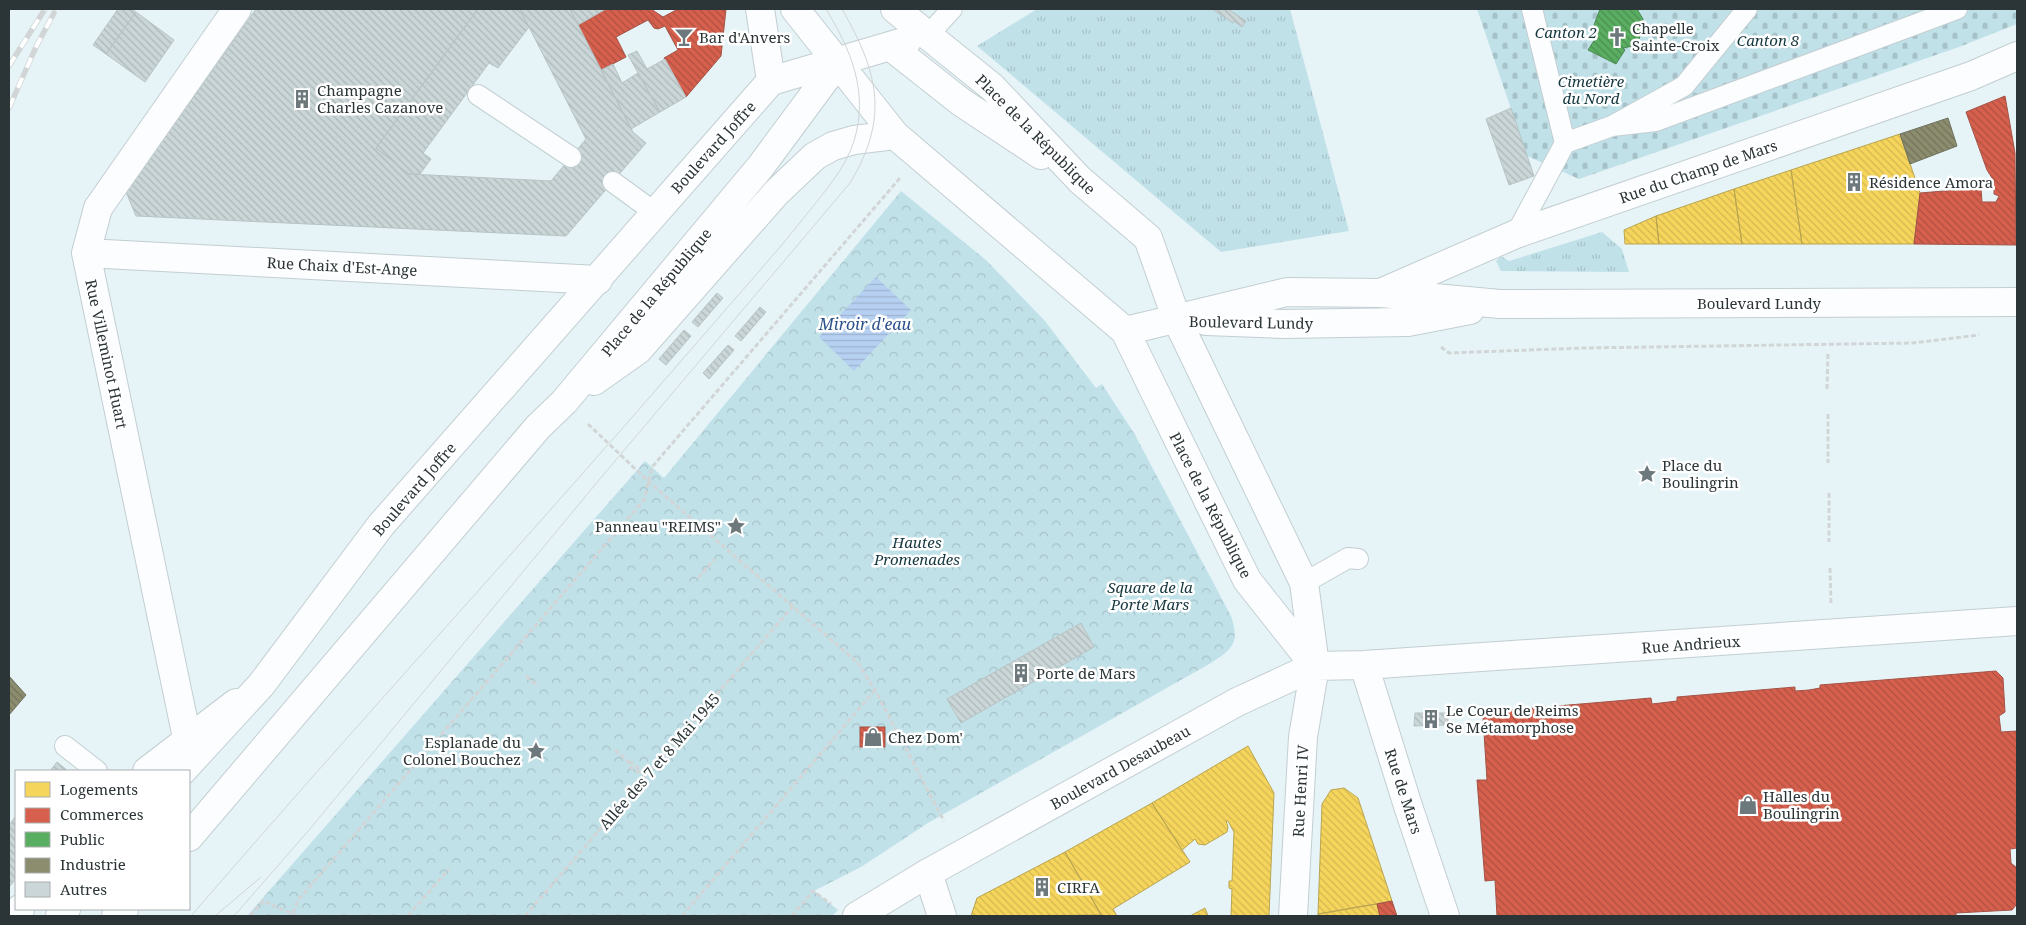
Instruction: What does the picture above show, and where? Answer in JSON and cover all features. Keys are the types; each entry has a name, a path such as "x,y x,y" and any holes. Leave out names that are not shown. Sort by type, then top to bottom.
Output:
{"main road":[{"name":"Rue Villeminot Huart","path":"187,738 86,252 98,208 237,9"},
{"path":"760,9 771,81 928,35"},
{"name":"Place de la République","path":"795,9 895,135 1126,331 1247,580 1315,666"},
{"name":"Place de la République","path":"895,9 992,86 1080,180 1148,238 1177,320 1304,583 1315,666"},
{"path":"890,46 961,102 1080,180"},
{"name":"Rue du Champ de Mars","path":"1381,293 1516,234 1971,76 2017,56"},
{"name":"Place de la République","path":"564,402 761,166 838,62"},
{"name":"Boulevard Joffre","path":"183,770 261,685 381,525 771,81"},
{"path":"190,836 538,427 564,402 638,350 776,193 815,156 833,146 854,140 895,135"},
{"name":"Rue Chaix d'Est-Ange","path":"86,252 598,280"},
{"name":"Boulevard Lundy","path":"1177,320 1287,292 1381,293 1500,304 2015,302"},
{"name":"Boulevard Lundy","path":"1177,320 1282,324 1408,322 1500,304"},
{"path":"1126,331 1177,320"},
{"name":"Rue Andrieux","path":"1364,665 2017,621"},
{"path":"1315,666 1364,665"},
{"name":"Rue de Mars","path":"1364,665 1445,916"},
{"name":"Boulevard Desaubeau","path":"846,911 928,874 1236,702 1315,666"},
{"name":"Rue Henri IV","path":"1293,916 1303,737 1315,666"},
{"path":"148,770 187,738 261,685"},
{"path":"928,874 942,916"}],"lane":[{"path":"928,35 952,9"},
{"path":"1516,234 1565,143 1532,9"},
{"path":"1565,143 1612,126 1684,86 1747,9"},
{"path":"1612,126 1656,121 1957,9"},
{"path":"478,95 571,157"},
{"path":"613,182 654,212"},
{"path":"1532,205 1560,219"},
{"path":"1304,583 1348,558 1358,560"},
{"path":"65,746 96,770"}],"path":[{"path":"293,913 298,900 644,500 652,468 904,173"},
{"path":"1408,322 1449,353 1584,348 1913,343 1984,335 2015,302"},
{"path":"1828,353 1828,389"},
{"path":"1828,414 1828,463"},
{"path":"588,424 648,481 858,663 875,690 944,821"},
{"path":"1828,493 1829,542"},
{"path":"698,578 715,559"},
{"path":"1830,568 1831,607"},
{"name":"Allée des 7 et 8 Mai 1945","path":"526,916 793,606"},
{"path":"526,676 538,686"},
{"path":"682,916 875,690"},
{"path":"615,750 629,762 630,767 646,777"},
{"path":"408,916 450,869"},
{"path":"792,916 813,891 846,911"},
{"path":"250,916 263,901 297,916"}],"green space":[{"path":"1037,9 1290,9 1349,231 1221,252 977,46"},
{"name":"Cimetière du Nord","path":"1477,9 2017,9 2017,24 1959,47 1579,179 1527,156"},
{"name":"Hautes Promenades","path":"901,191 986,260 1045,321 1096,388 1102,384 1134,433 1231,616 1235,633 1233,644 1225,654 928,823 861,867 814,891 838,910 832,916 247,916 645,461 664,478"},
{"path":"1602,232 1622,249 1629,272 1501,271 1496,261 1501,256 1509,261"}],"water":[{"name":"Miroir d'eau","path":"876,277 911,310 854,371 819,337"}],"building: Logements":[{"name":"Résidence Amora","path":"1900,134 1920,193 1914,244 1802,244 1791,170"},
{"path":"1791,170 1802,244 1742,244 1734,189"},
{"path":"1734,189 1742,244 1659,244 1656,216"},
{"path":"1656,216 1659,244 1625,244 1624,230"},
{"path":"1248,746 1274,793 1269,916 1231,916 1232,889 1229,888 1229,881 1232,881 1234,832 1228,821 1226,821 1227,832 1205,845 1198,844 1195,839 1182,850 1152,803"},
{"path":"1344,788 1358,798 1392,901 1318,914 1322,804 1331,790"},
{"path":"1152,803 1190,862 1113,909 1117,916 1102,916 1065,852"},
{"name":"CIRFA","path":"1065,852 1101,915 971,916 977,898"},
{"path":"1377,904 1380,916 1318,916 1318,914"},
{"path":"1205,908 1208,916 1190,916"}],"building: Commerces":[{"path":"606,9 651,9 663,17 678,9 726,9 721,56 686,97 664,58 678,50 665,26 658,29 654,28 648,20 616,37 626,57 601,70 578,25"},
{"path":"2005,96 2015,153 2016,245 1914,244 1920,193 1981,188 1982,202 1996,202 1999,196 1994,194 1994,181 1987,170 1966,112"},
{"name":"Halles du Boulingrin","path":"1996,671 2003,678 2005,712 1999,716 2001,732 2017,731 2017,848 2010,849 2011,863 2017,868 2017,904 2012,910 1956,913 1956,916 1497,916 1495,880 1485,881 1477,780 1487,780 1483,717 1487,712 1651,698 1652,704 1677,701 1677,697 1795,687 1795,691 1809,690 1820,688 1820,685"},
{"name":"Chez Dom'","path":"860,727 885,727 885,747 860,747"},
{"path":"1392,901 1397,916 1380,916 1377,904"}],"building: Public":[{"name":"Chapelle Sainte-Croix","path":"1600,9 1637,9 1643,19 1643,28 1639,39 1633,46 1623,48 1625,50 1616,64 1588,50 1597,36 1594,25"}],"building: Industrie":[{"path":"1948,118 1957,146 1910,164 1900,134"},
{"path":"9,676 26,695 9,715"}],"building: Autres":[{"path":"118,9 131,9 136,12 106,54 93,45"},
{"name":"Champagne Charles Cazanove","path":"256,9 478,9 376,148 409,174 551,181 586,139 522,14 515,9 570,9 633,132 646,143 566,236 136,216 126,192"},
{"path":"478,9 515,9 522,14 529,27 498,68 489,63 423,153 431,159 420,174 409,174 376,148"},
{"path":"570,9 606,9 578,25"},
{"path":"1212,9 1228,9 1246,21 1242,27"},
{"path":"136,12 174,40 145,82 106,54"},
{"path":"637,51 647,69 665,59 686,97 660,112 628,55"},
{"path":"613,64 622,83 638,73 660,112 631,129 601,70"},
{"path":"1511,108 1534,176 1509,185 1486,119"},
{"path":"717,293 723,298 698,327 692,322"},
{"path":"760,307 766,312 741,341 735,336"},
{"path":"684,330 691,336 666,365 659,359"},
{"path":"728,345 734,350 709,379 703,373"},
{"name":"Porte de Mars","path":"1081,623 1094,647 961,723 947,699"},
{"name":"Le Coeur de Reims Se Métamorphose","path":"1415,713 1448,713 1448,725 1414,726"},
{"path":"57,762 67,770 51,770"},
{"path":"15,817 15,880 9,887 9,825"}],"tram line":[{"path":"191,916 638,411 781,246 834,179 854,141 859,105 855,72 850,56 826,9"},
{"path":"234,916 309,830 599,480 850,183 863,159 871,137 875,116 871,74 864,53 842,9"},
{"path":"215,916 261,877"}],"railway":[{"path":"9,66 45,9"},
{"path":"9,108 36,47 54,13"}],"place":[{"name":"Bar d'Anvers","path":"684,37"},
{"name":"Chapelle Sainte-Croix","path":"1617,37"},
{"name":"Champagne Charles Cazanove","path":"302,99"},
{"name":"Résidence Amora","path":"1854,182"},
{"name":"Place du Boulingrin","path":"1647,474"},
{"name":"Panneau \"REIMS\"","path":"736,526"},
{"name":"Porte de Mars","path":"1021,673"},
{"name":"Le Coeur de Reims Se Métamorphose","path":"1431,719"},
{"name":"Chez Dom'","path":"873,737"},
{"name":"Esplanade du Colonel Bouchez","path":"536,751"},
{"name":"Halles du Boulingrin","path":"1748,805"},
{"name":"CIRFA","path":"1042,887"}],"park label":[{"name":"Canton 2","path":"1566,32"},
{"name":"Canton 8","path":"1768,40"},
{"name":"Square de la Porte Mars","path":"1150,596"}]}
